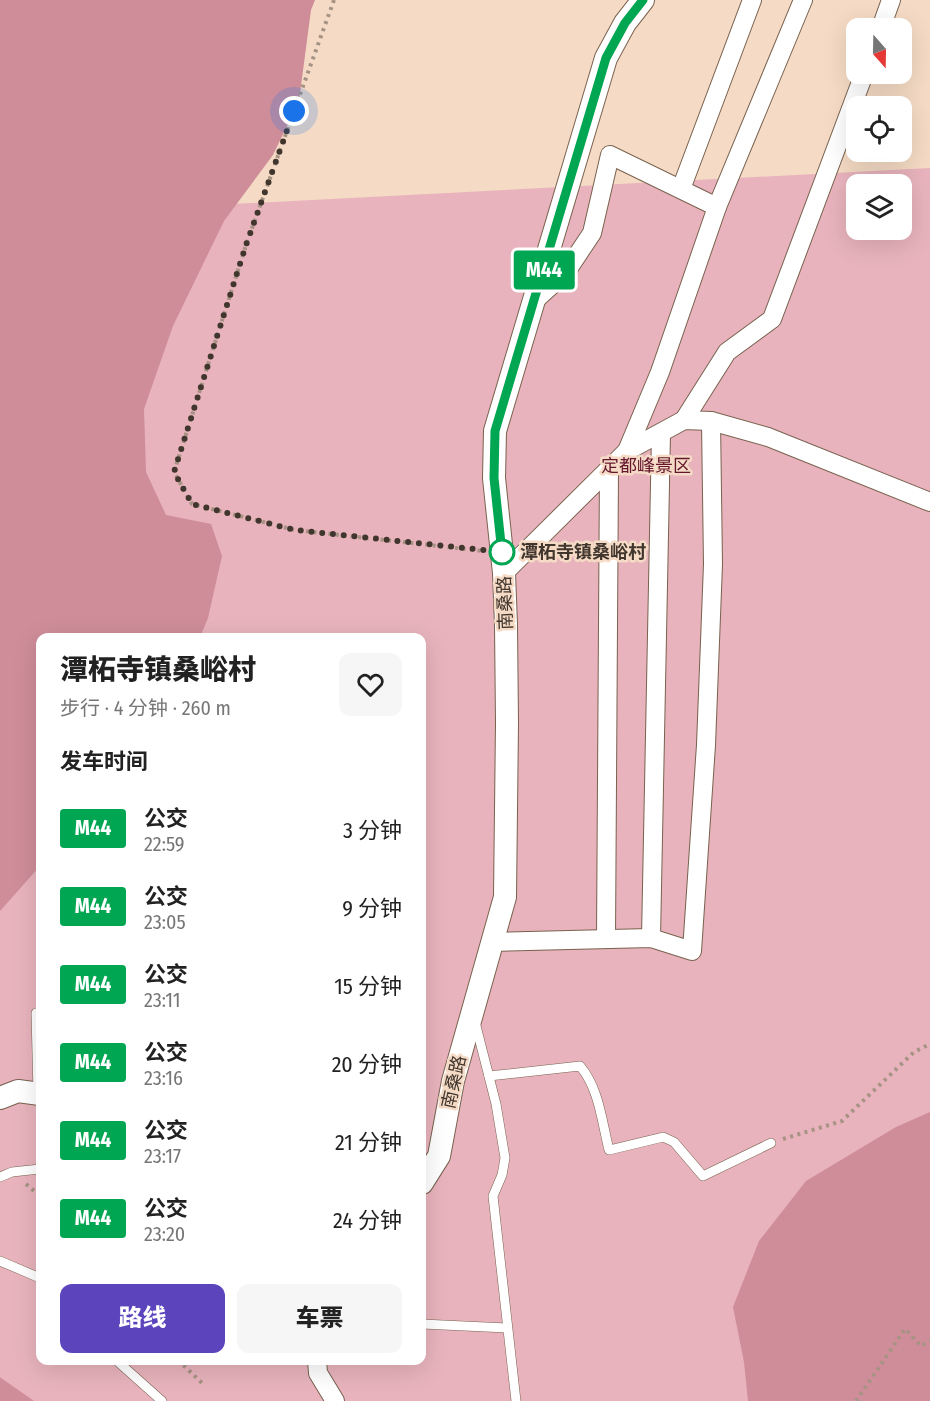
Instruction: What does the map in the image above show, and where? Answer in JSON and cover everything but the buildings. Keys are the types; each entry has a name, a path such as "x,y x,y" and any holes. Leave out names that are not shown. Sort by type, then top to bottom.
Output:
{"street":[{"name":"南桑路","path":"426,1177 439,1156 453,1081 505,897 507,723 503,563 494,478 495,431 606,58 625,23 643,0"},
{"path":"681,189 752,0"},
{"path":"627,451 660,372 717,207 803,0"},
{"path":"885,18 891,0"},
{"path":"503,563 627,451 684,420 727,352 772,319 860,84"},
{"path":"535,300 566,272 592,233 610,155 717,207"},
{"path":"684,420 711,421 768,437 930,502"},
{"path":"491,942 651,938 692,951 706,745 712,587 711,421"},
{"path":"651,938 661,433"},
{"path":"606,938 609,469"},
{"path":"0,1098 18,1091 36,1094"},
{"path":"317,1365 318,1373 335,1401"}],"lane":[{"path":"472,1011 496,1104 505,1158 502,1175 493,1196 516,1401"},
{"path":"489,1076 580,1066 594,1089 609,1150 663,1137 674,1142 703,1176 771,1143"},
{"path":"0,1177 12,1172 36,1169"},
{"path":"0,1261 36,1276"},
{"path":"426,1324 507,1328"},
{"path":"122,1365 162,1401"}],"path":[{"path":"334,0 246,245 174,472 192,504 295,530 503,563"},
{"path":"771,1143 843,1121 914,1052 930,1044"},
{"path":"856,1401 905,1329 921,1346 930,1341"},
{"path":"183,1365 204,1385"}],"green space":[{"name":"定都峰景区","path":"930,168 930,1401 0,1401 0,216"}],"shaded area":[{"path":"0,0 315,0 311,10 299,101 273,155 224,221 173,326 144,409 146,472 166,515 211,524 222,556 208,618 202,633 36,633 36,870 0,911"},
{"path":"930,1112 930,1401 748,1401 744,1362 733,1307 759,1241 806,1181 896,1127"},
{"path":"1,1378 34,1401 0,1401"}],"bus line":[{"name":"M44","path":"502,553 494,478 495,431 606,58 625,23 643,0"}],"place":[{"name":"潭柘寺镇桑峪村","path":"502,552"}],"route":[{"path":"294,111 246,245 174,472 192,504 295,530 502,552"}]}
